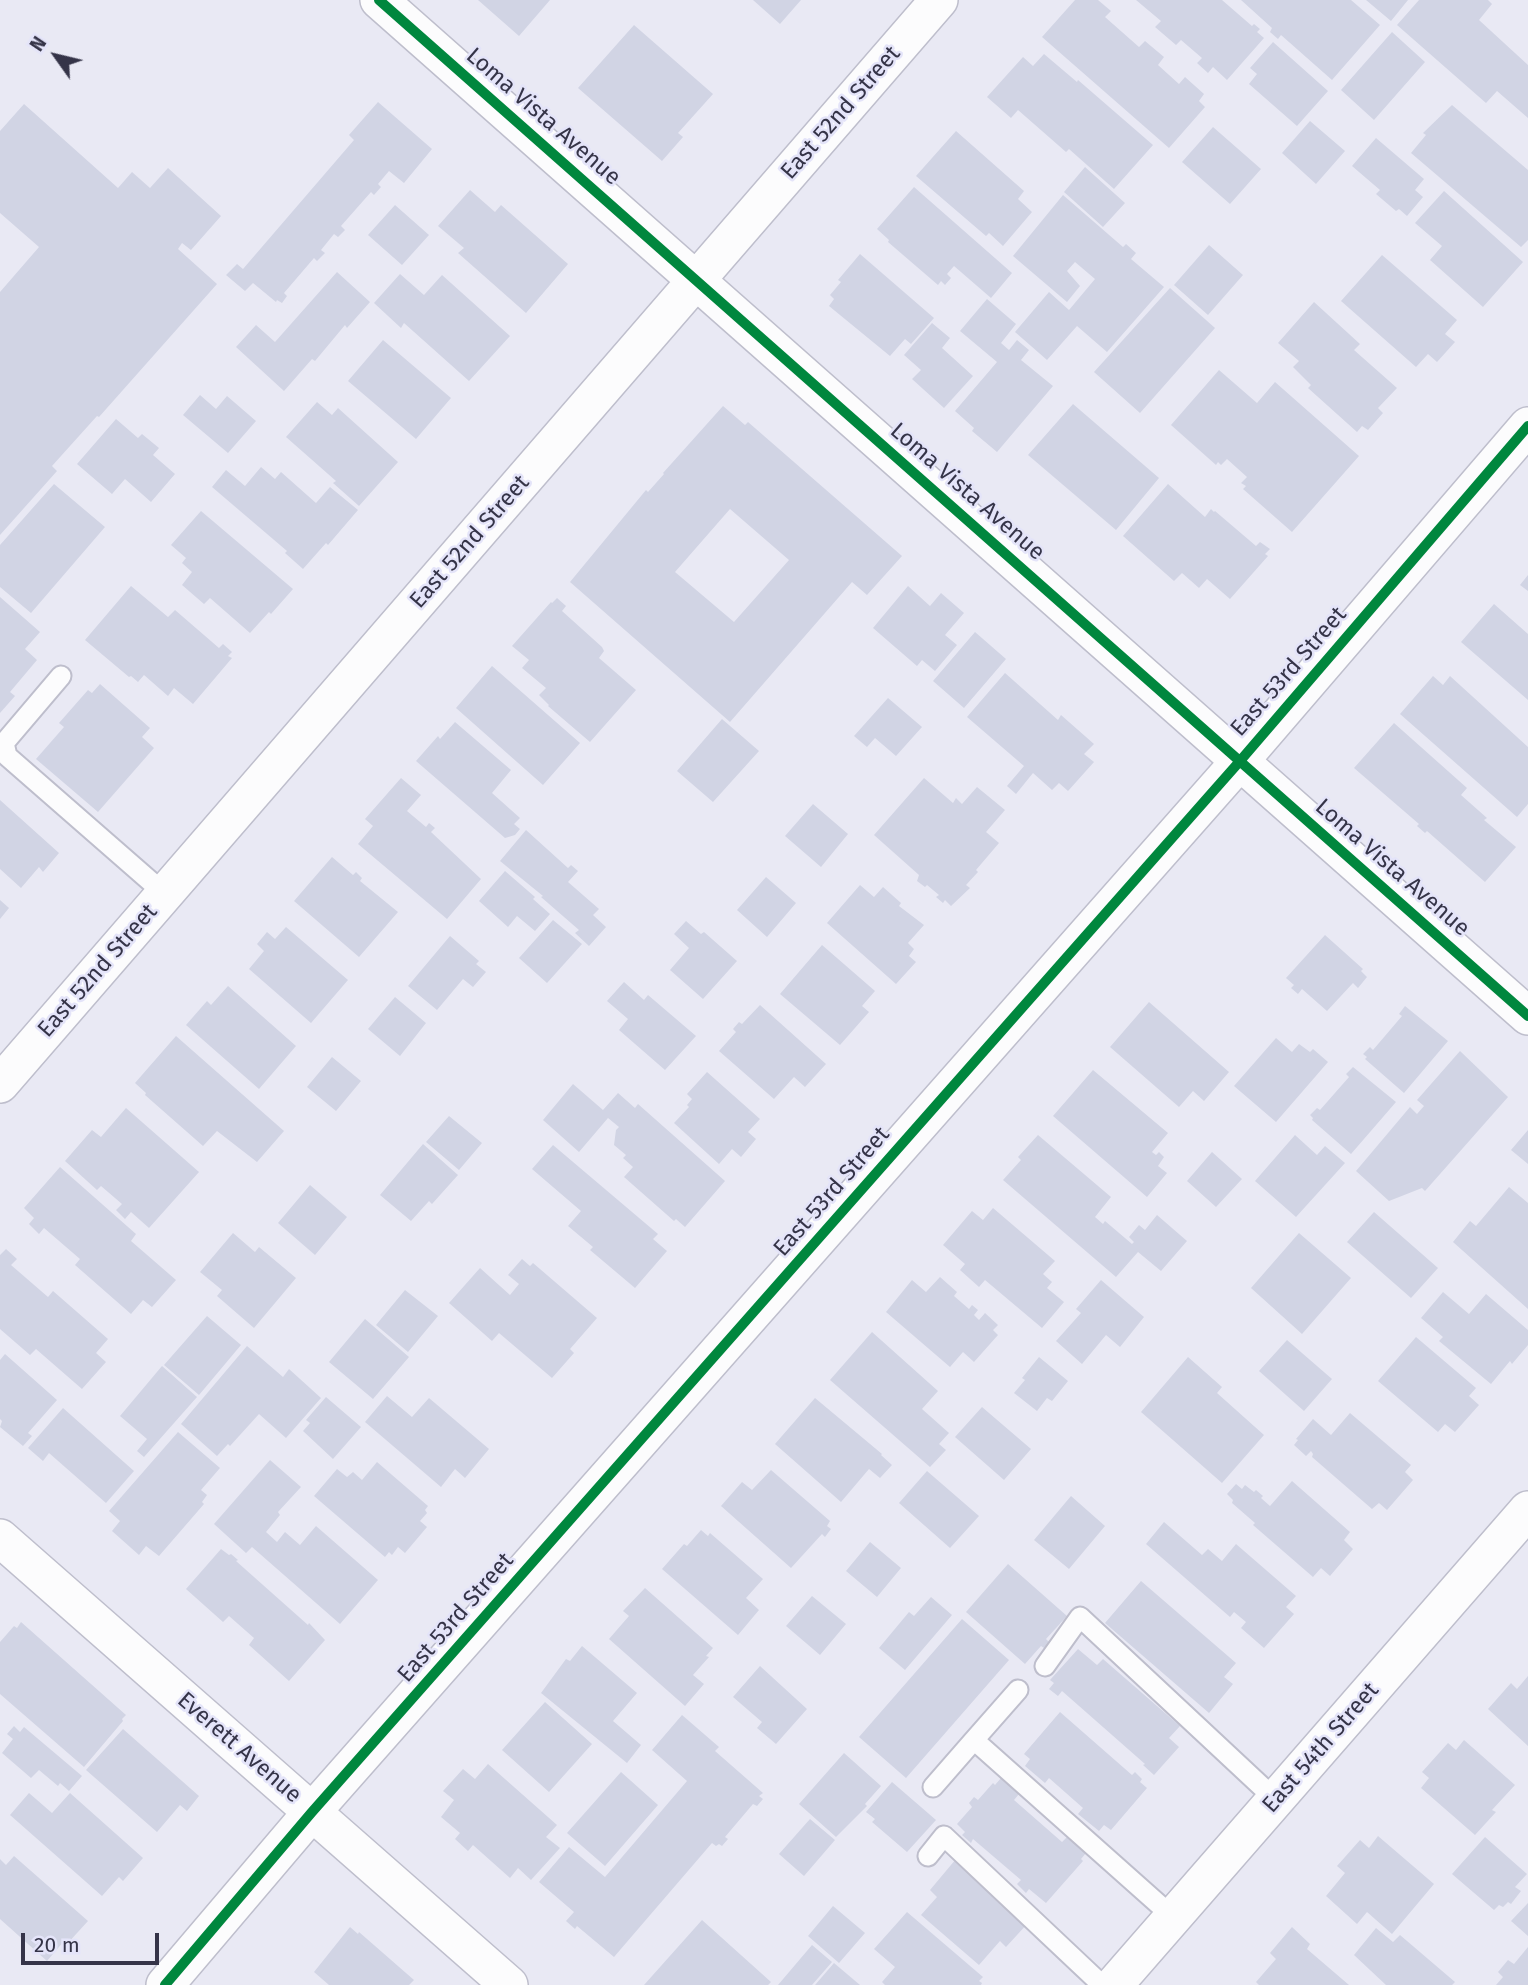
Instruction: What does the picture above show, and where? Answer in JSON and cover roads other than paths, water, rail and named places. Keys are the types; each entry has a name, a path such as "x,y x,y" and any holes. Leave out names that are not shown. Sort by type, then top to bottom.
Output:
{"street":[{"name":"Loma Vista Avenue","path":"379,0 1528,1016"},
{"name":"East 52nd Street","path":"0,1084 939,0"},
{"name":"East 53rd Street","path":"165,1985 312,1812 1240,761 1528,426"},
{"name":"East 54th Street","path":"1114,1985 1528,1510"},
{"name":"Everett Avenue","path":"0,1538 509,1985"}],"lane":[{"path":"61,676 4,743 7,756 165,894"},
{"path":"1045,1666 1080,1617 1276,1800"},
{"path":"933,1787 1018,1690"},
{"path":"974,1740 1173,1917"},
{"path":"928,1856 944,1836 1102,1985"}]}
